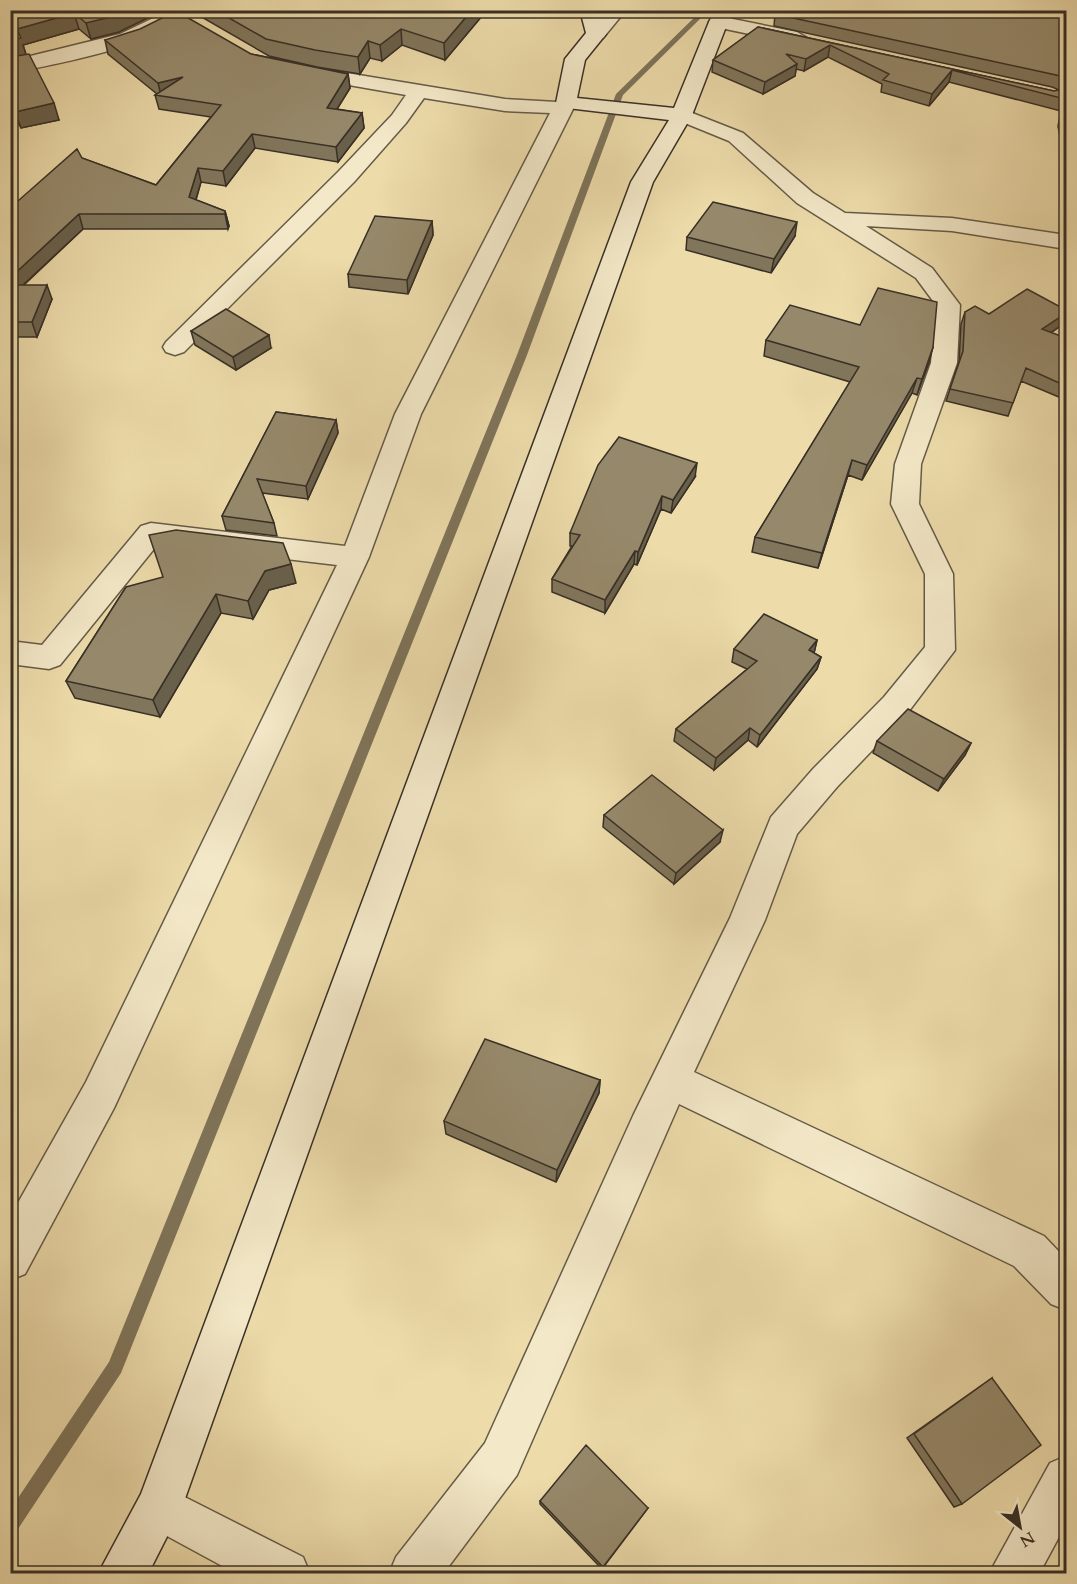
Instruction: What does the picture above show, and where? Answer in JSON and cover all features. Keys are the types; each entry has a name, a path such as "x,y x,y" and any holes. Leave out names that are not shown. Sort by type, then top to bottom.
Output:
{"street":[{"path":"589,10 596,34"},
{"path":"10,1259 100,1095 355,557 408,414 573,105 575,59 617,10"},
{"path":"10,68 56,58 153,29 181,13 200,26"},
{"path":"122,1574 159,1507 642,182 680,115 724,16 821,43"},
{"path":"283,67 418,92 505,105 573,105 680,115 736,137 805,198 924,273 948,305 944,363 908,464 905,504 939,574 940,650 895,706 825,778 783,827 747,920 671,1082 501,1459 413,1574"},
{"path":"175,347 346,177 399,120 418,92"},
{"path":"837,219 896,219 1002,230 1066,242"},
{"path":"10,652 49,657 151,533 355,557"},
{"path":"671,1082 1029,1251 1066,1289"},
{"path":"1013,1574 1066,1479"},
{"path":"159,1507 286,1574"}],"building":[{"path":"10,10 126,10 115,16 86,23 74,13 17,29 21,38 10,41"},
{"path":"215,10 472,10 444,43 401,29 380,45 368,41 358,57 266,39"},
{"path":"780,10 1034,10 1066,19 1066,82 1063,77 1056,75 775,14"},
{"path":"176,11 251,54 348,74 327,108 362,113 336,147 252,134 223,171 198,168 189,197 225,211 225,214 79,214 10,278 10,208 77,149 82,158 156,185 221,105 155,95 183,77 158,83 105,40 140,29"},
{"path":"758,27 1054,91 1063,89 1066,84 1066,135 1063,114 1065,99 952,70 932,94 883,80 889,74 830,45 806,59 786,54 797,64 765,82 713,60"},
{"path":"29,54 54,103 15,112 10,102 10,57"},
{"path":"713,202 797,222 774,259 687,237"},
{"path":"375,216 432,221 407,280 348,274"},
{"path":"10,285 47,285 32,322 10,322"},
{"path":"878,288 937,302 933,347 922,379 917,378 867,465 852,460 822,553 755,537 859,367 766,340 790,305 860,325"},
{"path":"1027,289 1066,310 1066,313 1042,329 1066,338 1066,386 1026,368 1013,403 950,389 963,351 965,312 975,306 989,314"},
{"path":"226,309 269,335 233,357 191,331"},
{"path":"276,412 336,420 306,486 257,479 274,523 222,516"},
{"path":"619,437 697,463 673,500 662,496 638,552 635,551 605,600 552,579 580,535 570,533 598,465"},
{"path":"176,530 283,543 291,564 265,571 248,601 216,594 153,700 66,681 126,587 163,577 149,535"},
{"path":"764,614 817,640 809,650 821,657 760,735 750,728 716,758 676,729 757,661 734,649"},
{"path":"908,709 971,743 944,779 877,741"},
{"path":"652,775 723,830 676,873 604,815"},
{"path":"485,1039 600,1080 557,1170 444,1121"},
{"path":"992,1378 1041,1445 962,1504 914,1434"},
{"path":"586,1445 648,1508 603,1567 540,1501"}],"waterway":[{"path":"10,1526 115,1367 522,355 620,94 706,10"}]}
